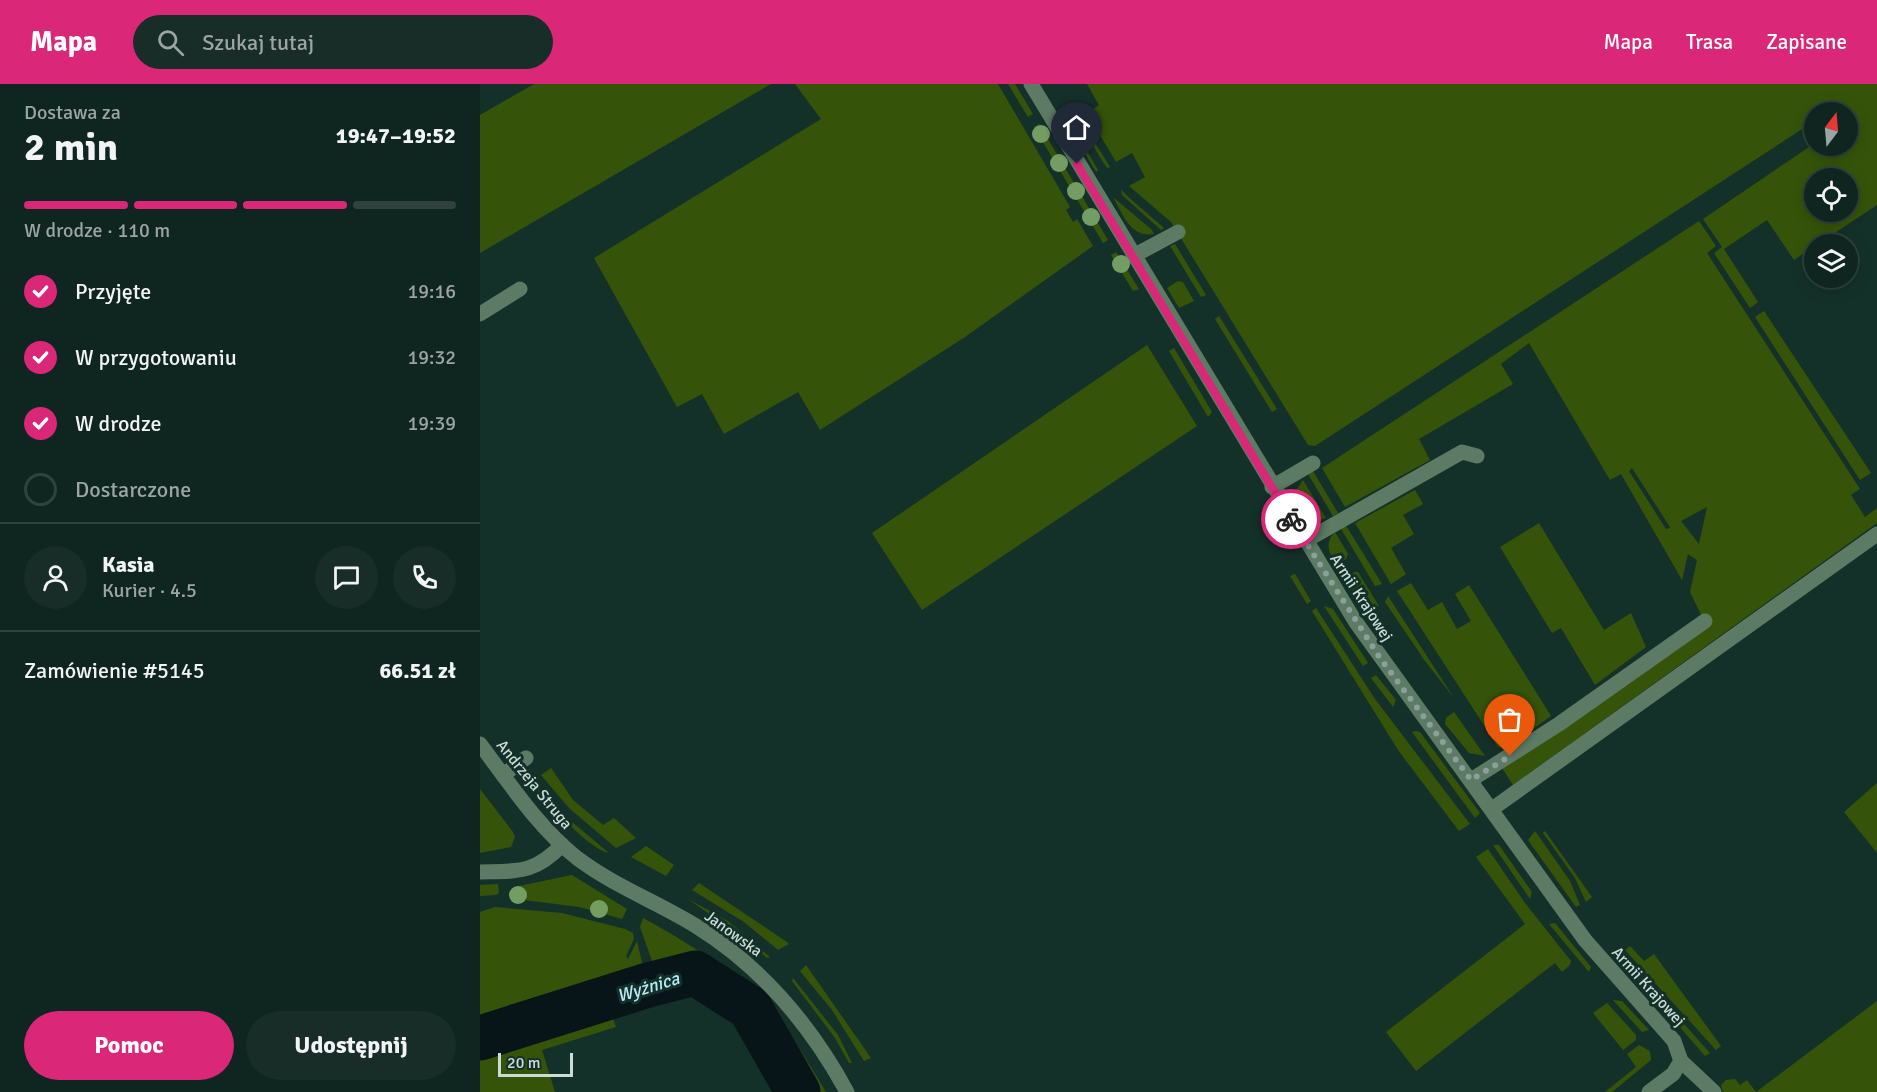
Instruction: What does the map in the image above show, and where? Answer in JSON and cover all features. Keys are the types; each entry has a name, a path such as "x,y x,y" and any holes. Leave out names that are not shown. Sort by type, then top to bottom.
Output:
{"street":[{"name":"Armii Krajowej","path":"1031,84 1272,487 1380,658 1471,780 1585,940 1674,1041 1681,1060 1714,1092"},
{"path":"1133,256 1178,232"},
{"path":"480,314 520,289"},
{"path":"1305,541 1462,452 1477,456"},
{"path":"1272,487 1313,463"},
{"path":"1492,809 1877,534"},
{"path":"1471,780 1559,724 1705,621"},
{"name":"Andrzeja Struga","path":"480,744 527,807 562,845"},
{"path":"503,775 526,758"},
{"path":"480,872 534,868 546,862 562,845"},
{"name":"Janowska","path":"562,845 590,868 695,926 733,951 776,991 795,1013 830,1061 847,1092"},
{"path":"1649,1092 1673,1074 1681,1060"}],"green space":[{"path":"534,84 771,84 480,253 480,115"},
{"path":"795,84 998,84 1070,207 1066,210 1073,222 1077,219 1093,246 965,337 820,430 798,392 724,434 702,394 677,407 594,258 821,119"},
{"path":"1008,84 1015,84 1033,114 1028,117"},
{"path":"1087,84 1877,84 1877,205 1858,218 1858,168 1804,168 1804,222 1851,222 1833,234 1804,234 1804,253 1794,260 1767,220 1724,249 1758,302 1750,308 1714,253 1722,247 1703,219 1804,150 1804,156 1858,156 1858,102 1804,102 1804,128 1315,446 1308,445 1171,222 1129,186 1145,177 1132,153 1116,162 1087,113 1099,105"},
{"path":"1079,117 1110,167 1107,168 1076,119"},
{"path":"1070,122 1098,170 1096,172 1068,124"},
{"path":"1039,124 1108,240 1103,243 1034,127"},
{"path":"1121,189 1164,228 1161,230 1122,195"},
{"path":"1113,197 1154,234 1146,234 1134,229 1124,218"},
{"path":"1699,221 1716,246 1707,253 1860,489 1851,495 1865,517 1877,508 1877,523 1513,785 1502,768 1706,625 1690,592 1697,560 1688,554 1682,580 1621,474 1610,480 1529,343 1501,364 1513,384 1419,439 1430,460 1345,507 1322,468","holes":["1632,468 1670,527 1670,528 1666,529 1629,471","1707,507 1699,544 1681,521"]},
{"path":"1175,244 1206,295 1201,297 1170,246"},
{"path":"1116,252 1139,289 1133,291 1111,255"},
{"path":"1178,281 1183,282 1194,301 1179,308 1167,288"},
{"path":"1764,311 1871,473 1860,480 1755,317"},
{"path":"1219,316 1277,409 1272,412 1215,319"},
{"path":"1147,345 1197,426 922,610 872,533"},
{"path":"1174,348 1212,412 1208,417 1169,351"},
{"path":"1313,471 1338,513 1333,516 1308,474"},
{"path":"1303,480 1326,518 1319,520 1305,515 1295,492"},
{"path":"1415,490 1423,504 1403,515 1414,534 1391,548 1406,574 1391,584 1355,523"},
{"path":"1539,523 1604,630 1631,613 1646,647 1595,685 1561,628 1552,633 1500,547"},
{"path":"1345,524 1382,584 1375,586 1340,527"},
{"path":"1335,532 1348,554 1346,559 1336,565 1329,548 1330,540"},
{"path":"1358,572 1379,606 1371,611 1363,608 1344,578"},
{"path":"1295,574 1311,601 1307,604 1290,576"},
{"path":"1411,583 1428,610 1442,602 1457,629 1471,621 1455,594 1469,585 1551,716 1506,748 1498,747 1397,591"},
{"path":"1388,596 1454,698 1425,661 1385,602"},
{"path":"1324,606 1333,609 1368,663 1363,666"},
{"path":"1316,608 1375,699 1470,824 1459,831 1398,750 1312,611"},
{"path":"1376,675 1396,700 1393,707 1371,678"},
{"path":"1454,712 1485,756 1469,753 1445,724 1446,718"},
{"path":"1412,732 1420,732 1480,813 1475,818"},
{"path":"551,768 573,800 603,825 614,818 636,838 616,848 569,808 541,775"},
{"path":"534,782 572,822 609,853 590,843 569,824 532,785"},
{"path":"1877,783 1877,853 1844,812"},
{"path":"480,789 513,832 515,837 511,847 480,853"},
{"path":"1535,831 1570,881 1580,905 1576,907 1528,840"},
{"path":"1545,831 1592,897 1586,902 1575,878 1543,833"},
{"path":"1493,845 1499,845 1532,892 1530,899"},
{"path":"646,846 674,865 666,876 631,857"},
{"path":"1488,849 1525,903 1571,961 1570,965 1562,972 1555,963 1416,1071 1386,1032 1525,924 1476,857"},
{"path":"572,875 627,909 622,919 579,907 516,899 514,887"},
{"path":"699,883 789,944 778,950 744,922 692,890"},
{"path":"498,884 499,893 496,895 480,896 480,885"},
{"path":"688,899 728,921 770,957 767,958 744,938"},
{"path":"495,907 562,913 625,929 633,933 634,939 626,956 628,959 637,941 651,1002 612,1016 616,1027 542,1050 555,1092 480,1092 480,912"},
{"path":"643,918 685,942 725,969 761,1001 792,1038 826,1092 804,1092 754,1006 703,971 689,969 658,978 640,927"},
{"path":"1555,923 1591,967 1589,972 1549,924"},
{"path":"1630,946 1644,961 1654,954 1721,1046 1716,1050 1625,950"},
{"path":"1621,954 1669,1007 1669,1012 1667,1013 1619,960"},
{"path":"806,965 871,1058 864,1061 832,1010 800,971"},
{"path":"793,978 838,1035 852,1063 849,1063 835,1038 792,981"},
{"path":"1613,1000 1622,1001 1649,1030 1642,1032"},
{"path":"1877,1001 1877,1092 1756,1092"},
{"path":"1607,1003 1636,1035 1636,1040 1623,1050 1593,1013"},
{"path":"1684,1024 1710,1053 1705,1056 1678,1025"},
{"path":"1639,1045 1650,1051 1651,1060 1612,1092 1605,1092 1636,1067 1627,1054"},
{"path":"1735,1079 1740,1085 1747,1080 1756,1092 1723,1092 1721,1085 1726,1080"}],"waterway":[{"name":"Wyżnica","path":"480,1038 648,985 695,973 750,1008 798,1092"}],"way so far":[{"path":"1291,519 1380,658 1471,780 1510,756"}],"route":[{"path":"1077,164 1291,519"}]}
